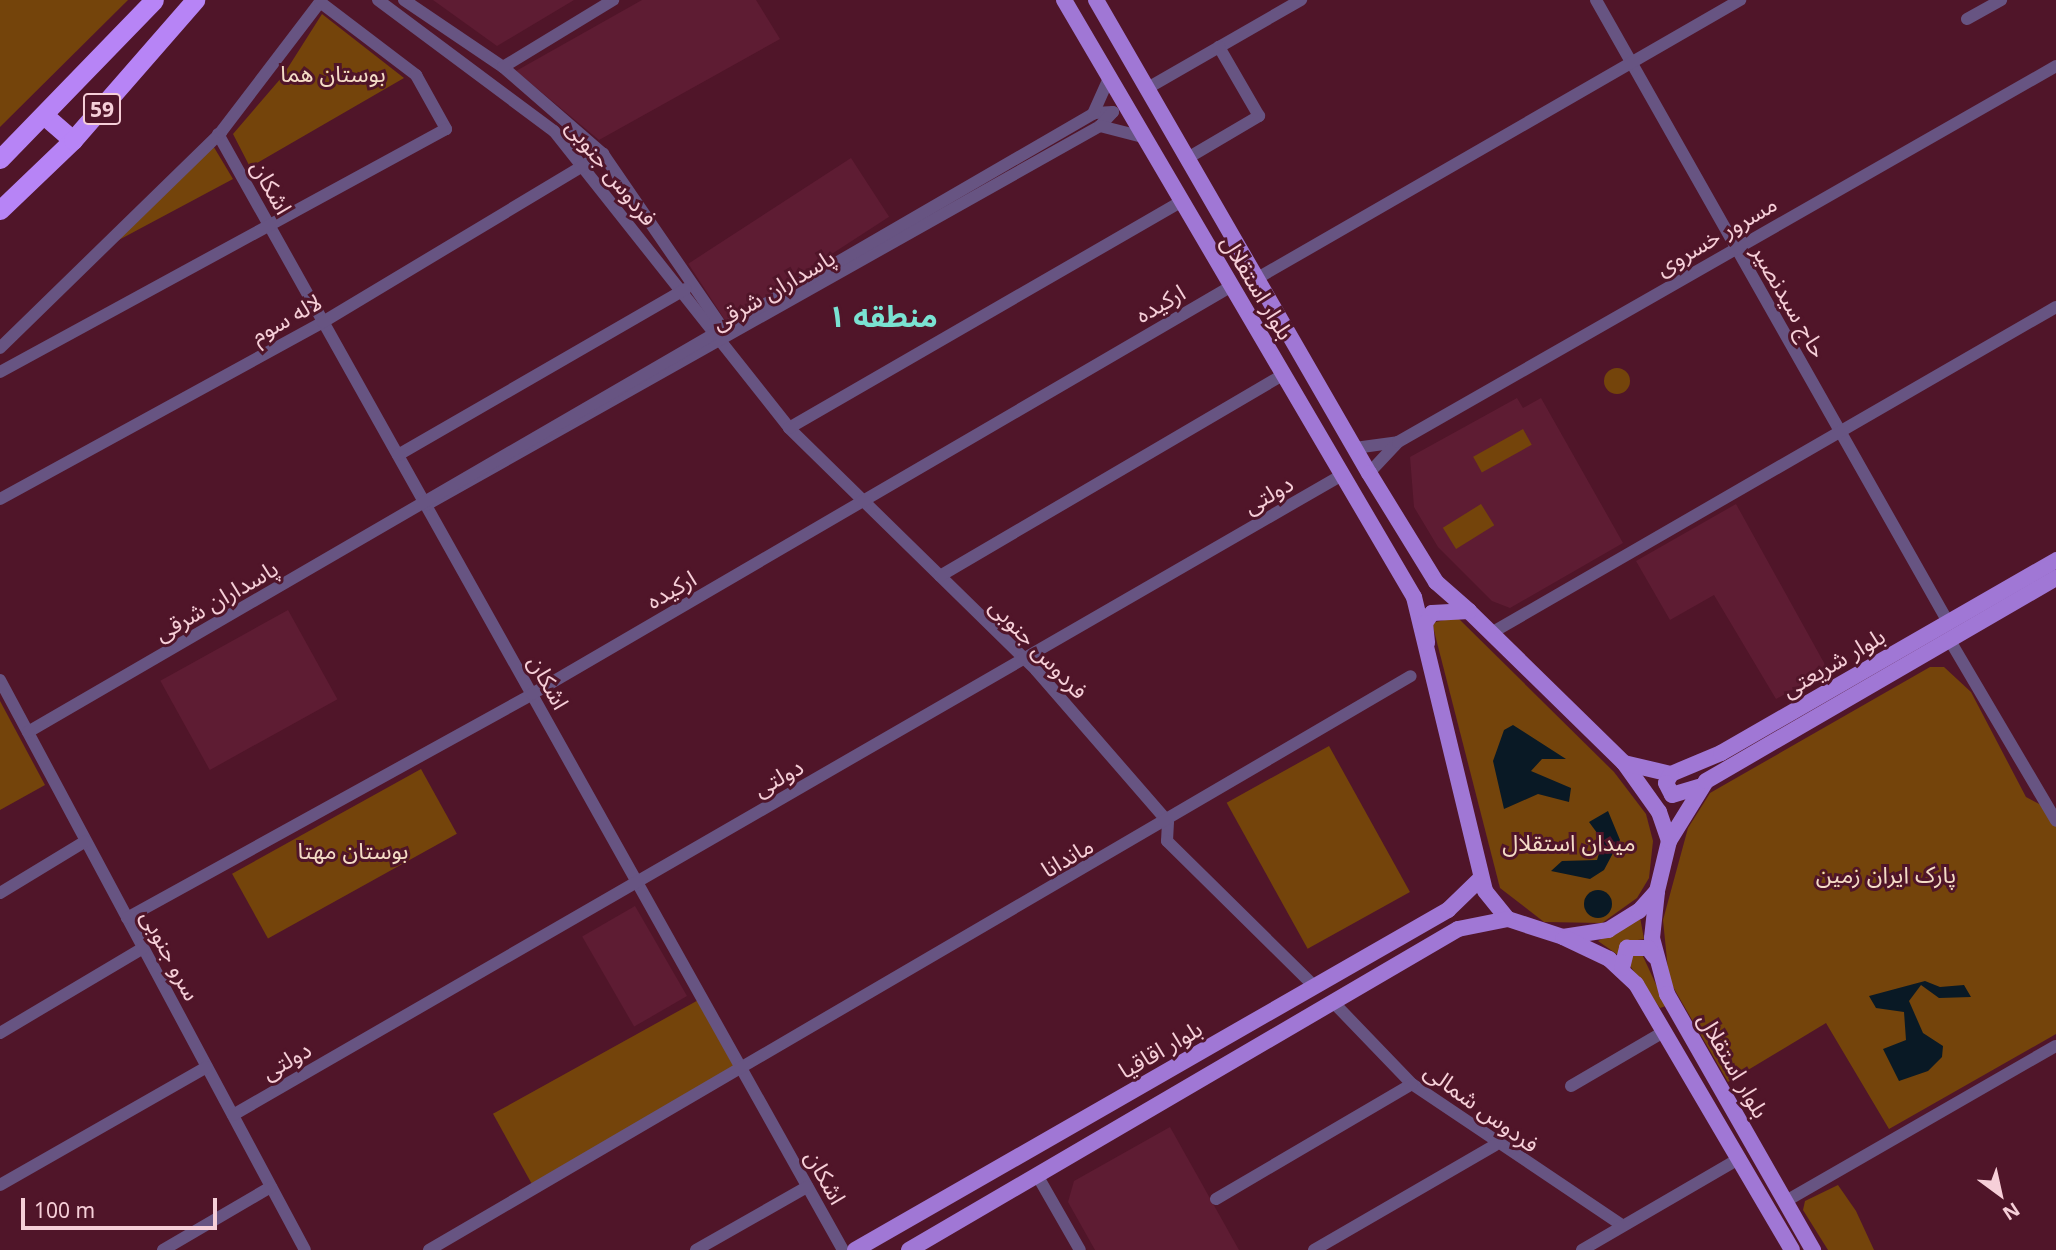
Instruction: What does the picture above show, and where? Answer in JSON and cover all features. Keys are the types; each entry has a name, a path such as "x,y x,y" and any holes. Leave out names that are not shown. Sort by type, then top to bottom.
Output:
{"highway":[{"name":"59","path":"0,159 154,0"},
{"name":"59","path":"0,210 73,140 195,0"},
{"path":"44,116 73,140"}],"main road":[{"name":"بلوار استقلال","path":"1064,0 1108,81 1414,597 1427,643"},
{"name":"بلوار استقلال","path":"1096,0 1369,473 1436,582 1469,611"},
{"name":"بلوار شریعتی","path":"1671,774 1721,753 2056,560"},
{"name":"بلوار شریعتی","path":"1669,841 1700,787 2056,578"},
{"path":"1469,611 1493,632 1624,763 1659,812 1669,841 1657,891 1608,930 1563,937 1508,919 1481,878 1427,643 1425,623 1432,613 1469,611"},
{"path":"1624,763 1671,774 1666,783 1672,795 1700,787"},
{"name":"بلوار اقاقیا","path":"855,1250 1448,910 1481,878"},
{"name":"بلوار استقلال","path":"1657,891 1654,956 1667,994 1813,1250"},
{"name":"بلوار اقاقیا","path":"909,1250 1458,929 1508,919"},
{"name":"بلوار استقلال","path":"1563,937 1622,968 1665,1031 1792,1250"},
{"path":"1622,968 1627,948 1648,947 1654,956"}],"street":[{"name":"فردوس جنوبی","path":"378,0 515,97 587,167 679,293 711,333 725,341 789,428 1026,661 1168,822 1167,841 1314,986"},
{"name":"فردوس جنوبی","path":"404,0 503,67 603,154 724,325"},
{"path":"503,67 613,0"},
{"path":"1146,89 1301,0"},
{"name":"حاج سیدنصیر","path":"1596,0 1948,622"},
{"path":"1256,279 1740,0"},
{"path":"1967,19 2001,0"},
{"path":"0,348 218,134 320,2 416,75 446,129 271,228 0,372"},
{"path":"1186,159 1259,116 1219,47"},
{"name":"مسرور خسروی","path":"1398,442 2056,66"},
{"path":"1093,114 1108,81"},
{"path":"1093,114 1113,112 1100,126 1143,137"},
{"name":"پاسداران شرقی","path":"426,505 434,494 1093,114"},
{"name":"پاسداران شرقی","path":"28,732 426,505 725,341 1100,126"},
{"name":"اشکان","path":"218,134 843,1250"},
{"name":"لاله سوم","path":"0,499 323,322 587,167 603,154"},
{"path":"789,428 1181,202"},
{"path":"398,455 693,284"},
{"name":"ارکیده","path":"127,918 532,694 1230,286"},
{"path":"1493,632 2056,307"},
{"path":"724,325 725,341"},
{"path":"940,576 1283,375"},
{"path":"1354,448 1398,442"},
{"path":"1369,473 1398,442"},
{"name":"دولتی","path":"233,1115 636,881 1026,661 1342,475"},
{"path":"1949,639 2056,821"},
{"name":"ماندانا","path":"429,1250 743,1071 1411,676"},
{"name":"سرو جنوبی","path":"0,680 305,1250"},
{"path":"0,893 86,841"},
{"path":"0,1034 144,948"},
{"name":"فردوس شمالی","path":"1333,1002 1412,1084 1495,1145 1623,1226"},
{"path":"1571,1086 1665,1031"},
{"path":"1786,1201 2056,1046"},
{"path":"0,1185 207,1067"},
{"path":"1216,1199 1412,1084"},
{"path":"1314,1250 1495,1145"},
{"path":"1582,1250 1740,1158"},
{"path":"1037,1175 1080,1250"},
{"path":"163,1250 271,1187"},
{"path":"696,1250 807,1187"}],"shaded area":[{"path":"433,0 574,0 497,46"},
{"path":"642,0 756,0 780,39 599,140 516,71"},
{"path":"851,158 889,217 726,322 688,264"},
{"path":"1517,398 1523,408 1541,398 1623,543 1510,608 1492,601 1438,547 1414,507 1410,457"},
{"path":"1736,504 1828,670 1776,699 1714,595 1670,620 1636,561"},
{"path":"288,610 337,699 210,770 160,681"},
{"path":"635,906 687,996 634,1027 582,937"},
{"path":"1170,1127 1239,1250 1095,1250 1068,1202 1074,1181"}],"green space":[{"path":"0,0 128,0 0,127"},
{"name":"بوستان هما","path":"322,14 404,78 250,167 233,134 282,77"},
{"path":"212,144 233,179 100,250"},
{"path":"1617,368 1626,372 1630,381 1626,390 1617,394 1608,390 1604,381 1608,372"},
{"path":"1523,429 1532,445 1482,472 1473,457"},
{"path":"1481,504 1494,525 1456,549 1443,528"},
{"name":"میدان استقلال","path":"1457,617 1614,772 1646,814 1653,841 1649,878 1637,898 1602,923 1544,922 1500,888 1432,623"},
{"name":"پارک ایران زمین","path":"1930,667 1944,667 1971,692 2026,797 2047,808 2056,827 2056,1034 1889,1129 1826,1023 1728,1082 1669,980 1663,920 1688,828 1710,793"},
{"path":"0,701 45,785 0,810"},
{"path":"1329,746 1410,892 1308,949 1227,803"},
{"name":"بوستان مهتا","path":"421,769 457,834 268,938 232,874"},
{"path":"1640,917 1644,939 1625,942 1618,955 1598,941"},
{"path":"1632,951 1641,952 1666,1006 1660,1008 1628,963"},
{"path":"702,998 743,1071 534,1187 493,1114"},
{"path":"1838,1185 1856,1211 1874,1250 1828,1250 1803,1210 1805,1201"}],"water":[{"path":"1513,725 1566,759 1542,759 1531,771 1571,788 1569,802 1538,794 1504,809 1493,761 1504,730"},
{"path":"1608,811 1620,840 1604,870 1590,879 1551,871 1562,861 1597,860 1603,841 1589,822"},
{"path":"1598,890 1608,894 1612,904 1608,914 1598,918 1588,914 1584,904 1588,894"},
{"path":"1925,981 1940,987 1964,985 1971,997 1939,998 1921,985 1909,1001 1923,1033 1943,1046 1942,1057 1928,1071 1899,1081 1883,1049 1906,1040 1904,1012 1876,1008 1869,996"}],"district":[{"name":"منطقه ۱","path":"883,316"}]}
